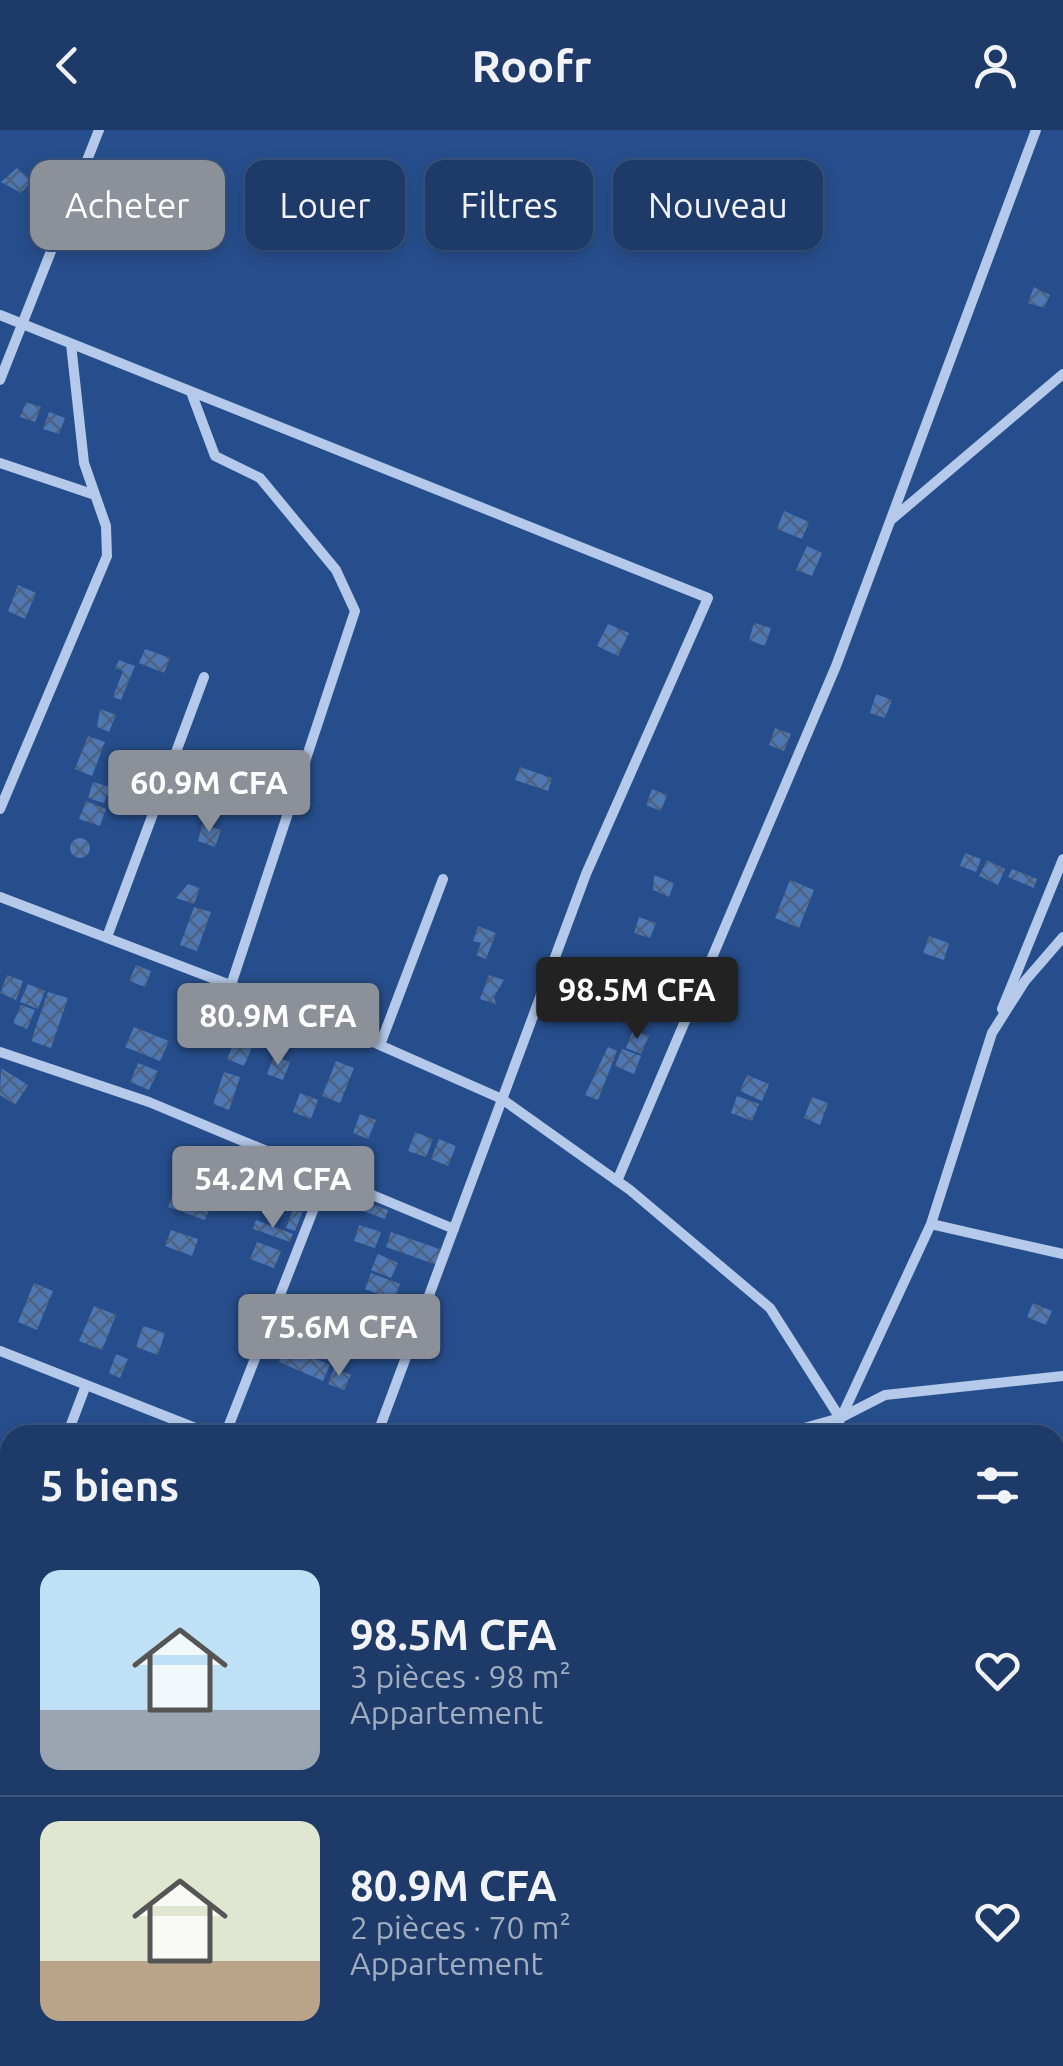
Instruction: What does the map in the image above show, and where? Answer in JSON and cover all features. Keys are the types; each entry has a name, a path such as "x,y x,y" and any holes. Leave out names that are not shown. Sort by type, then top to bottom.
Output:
{"street":[{"path":"0,380 99,130"},
{"path":"618,1181 836,666 1036,130"},
{"path":"0,315 708,598 586,874 382,1425"},
{"path":"0,810 107,556 106,526 84,463 71,344"},
{"path":"890,521 1063,374"},
{"path":"191,392 215,456 260,478 336,570 356,611 231,985"},
{"path":"0,463 95,495"},
{"path":"106,937 204,678"},
{"path":"837,1425 931,1224 992,1033 1063,860"},
{"path":"380,1045 443,879"},
{"path":"0,897 231,985 502,1098 618,1181 770,1308 840,1418"},
{"path":"992,1033 1026,980 1063,936"},
{"path":"0,1052 149,1102 454,1228"},
{"path":"228,1425 327,1174"},
{"path":"931,1224 1063,1254"},
{"path":"0,1351 188,1425"},
{"path":"815,1425 840,1418 884,1396 1063,1376"},
{"path":"71,1425 86,1385"}],"building":[{"path":"17,168 30,179 21,193 1,182"},
{"path":"1034,287 1050,295 1044,308 1028,303"},
{"path":"26,402 41,407 35,422 20,417"},
{"path":"49,412 65,418 59,434 43,429"},
{"path":"784,511 809,522 802,539 777,529"},
{"path":"807,546 822,553 812,576 796,570"},
{"path":"18,585 36,593 25,619 8,611"},
{"path":"754,623 771,628 765,646 749,640"},
{"path":"608,624 629,633 618,656 597,646"},
{"path":"145,649 170,658 164,673 139,663"},
{"path":"119,660 135,666 121,700 113,697 123,671 115,668"},
{"path":"876,694 892,700 885,718 870,713"},
{"path":"100,709 116,715 109,732 97,727"},
{"path":"775,728 791,734 784,751 769,745"},
{"path":"88,736 105,742 92,776 75,769"},
{"path":"520,767 552,778 548,791 515,780"},
{"path":"93,782 120,790 118,798 107,795 104,803 88,798"},
{"path":"652,789 667,795 661,811 646,805"},
{"path":"86,801 106,809 100,826 79,819"},
{"path":"202,824 221,830 215,847 198,841"},
{"path":"76,838 84,838 90,848 84,858 76,858 70,852 70,844"},
{"path":"965,853 981,859 976,872 960,866"},
{"path":"987,860 1005,869 998,885 979,876"},
{"path":"1012,869 1037,879 1034,888 1008,877"},
{"path":"654,875 674,883 669,897 653,890"},
{"path":"790,880 814,890 799,928 775,918"},
{"path":"188,884 200,888 194,904 176,898"},
{"path":"194,907 211,912 197,951 180,945"},
{"path":"639,917 656,923 650,938 634,933"},
{"path":"478,926 496,933 486,959 476,955 481,943 473,941"},
{"path":"929,936 949,943 944,960 923,953"},
{"path":"136,965 151,971 145,987 129,981"},
{"path":"7,975 23,981 16,1000 0,993"},
{"path":"489,975 504,980 494,997 496,1004 480,999"},
{"path":"28,984 45,991 38,1009 20,1002"},
{"path":"48,992 68,998 51,1048 31,1041"},
{"path":"21,1005 35,1010 27,1029 13,1023"},
{"path":"248,1010 265,1016 258,1032 242,1026"},
{"path":"134,1027 169,1041 160,1061 125,1047"},
{"path":"633,1030 649,1036 641,1054 626,1048"},
{"path":"239,1031 256,1038 244,1066 227,1059"},
{"path":"608,1047 617,1051 598,1100 585,1095"},
{"path":"622,1049 641,1056 634,1074 615,1066"},
{"path":"274,1056 290,1062 283,1080 267,1074"},
{"path":"336,1061 354,1068 340,1103 322,1096"},
{"path":"138,1063 158,1071 149,1090 130,1082"},
{"path":"1,1068 28,1085 15,1105 0,1095"},
{"path":"224,1072 240,1077 229,1110 213,1104"},
{"path":"747,1075 769,1084 762,1101 740,1091"},
{"path":"300,1093 318,1100 311,1119 293,1112"},
{"path":"737,1096 759,1104 752,1121 731,1113"},
{"path":"812,1097 828,1103 820,1125 804,1118"},
{"path":"360,1114 376,1120 368,1139 353,1133"},
{"path":"415,1132 433,1139 426,1157 408,1151"},
{"path":"439,1139 456,1146 448,1166 431,1159"},
{"path":"174,1189 212,1203 205,1220 168,1207"},
{"path":"355,1198 388,1210 385,1219 352,1207"},
{"path":"296,1202 305,1205 295,1231 286,1228"},
{"path":"256,1220 293,1234 290,1242 253,1229"},
{"path":"359,1225 381,1232 375,1248 354,1241"},
{"path":"171,1230 198,1239 192,1256 165,1246"},
{"path":"391,1232 442,1250 437,1265 386,1247"},
{"path":"257,1242 281,1251 274,1268 250,1259"},
{"path":"378,1254 398,1263 391,1278 371,1270"},
{"path":"371,1273 400,1284 394,1300 365,1289"},
{"path":"34,1283 53,1291 37,1330 18,1322"},
{"path":"1033,1303 1052,1311 1046,1325 1027,1317"},
{"path":"94,1306 116,1315 102,1350 79,1341"},
{"path":"294,1308 346,1327 338,1345 286,1326"},
{"path":"143,1326 165,1333 158,1355 136,1347"},
{"path":"285,1346 330,1365 323,1381 279,1362"},
{"path":"116,1354 128,1359 120,1378 109,1373"},
{"path":"334,1368 351,1375 344,1390 328,1384"}]}
